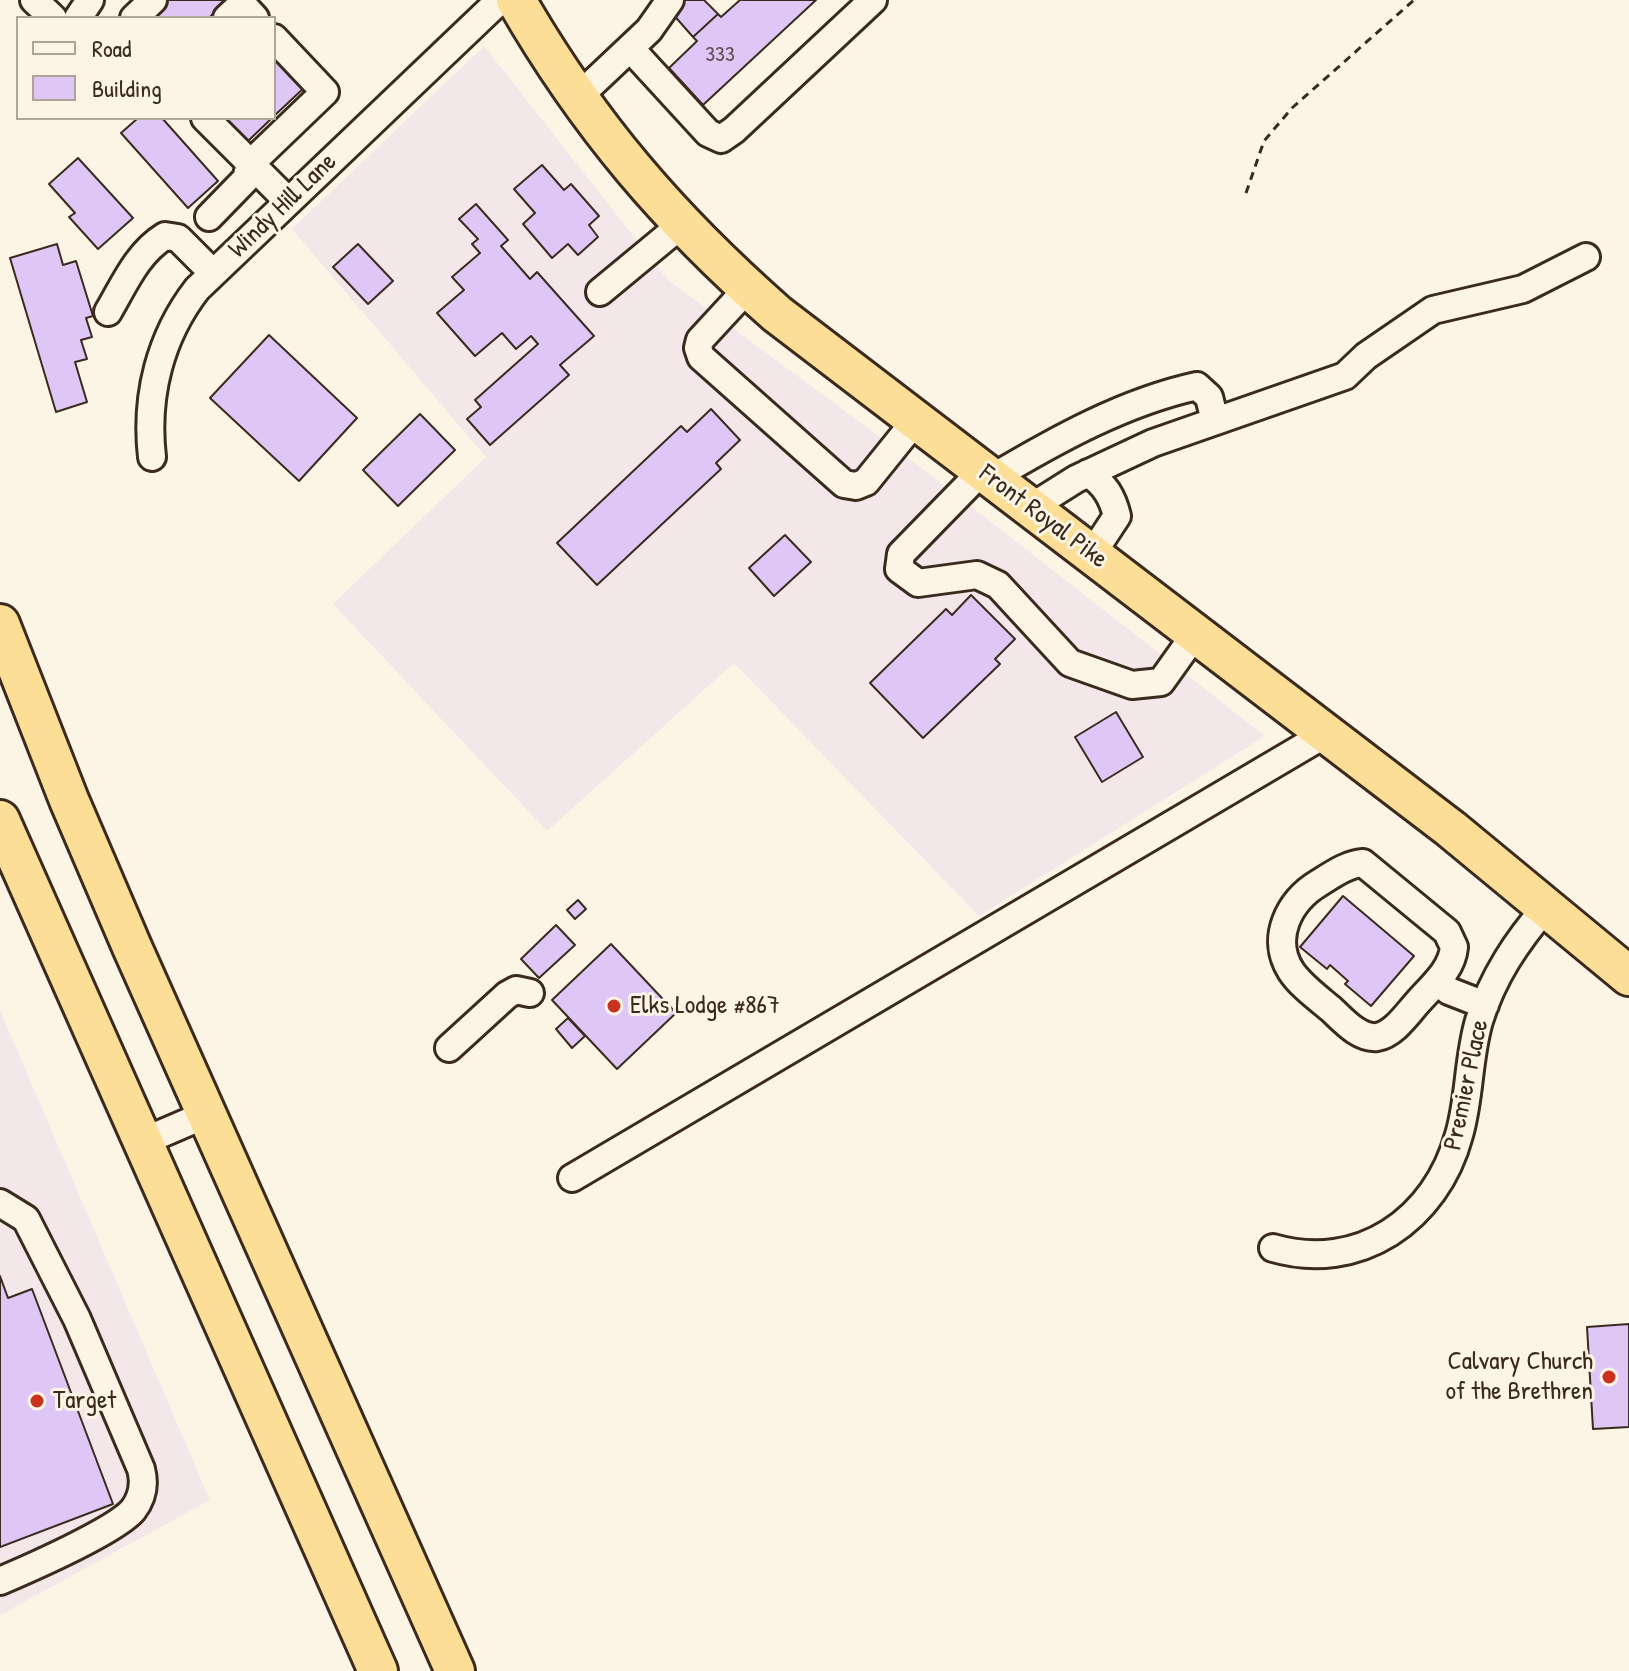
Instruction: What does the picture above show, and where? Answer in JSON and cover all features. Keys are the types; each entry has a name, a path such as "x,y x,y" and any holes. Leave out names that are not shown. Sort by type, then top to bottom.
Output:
{"highway":[{"name":"Front Royal Pike","path":"516,0 578,97 636,174 681,225 748,288 1030,508 1327,733 1547,906 1629,976"},
{"path":"0,624 74,813 455,1671"},
{"path":"0,820 378,1671"}],"street":[{"path":"34,0 51,16"},
{"path":"136,16 153,0"},
{"name":"Windy Hill Lane","path":"152,457 150,419 154,384 162,353 180,311 213,273 500,0"},
{"path":"578,97 649,30 670,0"},
{"path":"630,48 708,133 721,139 873,0"},
{"path":"209,217 246,179 250,164 325,92 276,42"},
{"path":"207,120 288,201"},
{"path":"600,292 681,225"},
{"path":"108,312 136,264 151,244 165,236 178,238 213,273"},
{"path":"1030,508 1088,473 1153,443 1345,376 1366,356 1433,310 1523,289 1586,257"},
{"path":"748,288 700,340 698,348 701,357 844,484 856,486 866,482 916,420"},
{"path":"1196,633 1161,682 1132,685 1070,663 998,585 977,575 918,583 899,569 901,554 987,474 1042,448 1161,394 1197,386 1209,397 1215,421"},
{"path":"1088,473 1103,484 1117,516 1092,554"},
{"path":"572,1178 1327,733"},
{"path":"1363,863 1369,866 1451,938 1453,954 1446,971 1437,981 1385,1035 1363,1036 1289,969 1283,935 1291,907 1302,894 1349,866 1363,863"},
{"name":"Premier Place","path":"1273,1248 1294,1254 1319,1255 1344,1253 1367,1246 1408,1220 1426,1201 1449,1165 1459,1137 1467,1100 1472,1050 1485,1005 1508,956 1547,906"},
{"path":"1437,981 1449,991 1485,1005"},
{"path":"449,1048 507,995 516,990 530,993"},
{"path":"142,1142 207,1114"},
{"path":"0,1203 26,1219 77,1319 141,1469 143,1483 139,1500 123,1519 0,1581"}],"path":[{"path":"1246,193 1264,141 1292,108 1414,0"}],"shaded area":[{"path":"484,46 668,280 927,472 1265,736 979,916 734,663 547,831 333,604 486,457 292,229"},
{"path":"0,1010 210,1500 0,1615"}],"building":[{"path":"167,0 226,1 211,16 150,16"},
{"path":"681,0 704,0 718,14 693,37 671,12"},
{"path":"740,0 816,0 703,105 669,68 697,41 693,37 718,14 721,17"},
{"path":"279,56 306,86 276,114 276,59"},
{"path":"136,120 164,120 218,181 188,208 121,133"},
{"path":"226,120 270,120 247,142"},
{"path":"78,158 133,218 98,249 69,217 75,213 49,184"},
{"path":"542,165 564,190 571,184 599,216 589,225 598,237 578,255 568,244 552,258 523,224 535,213 514,189"},
{"path":"476,204 508,240 501,246 530,279 537,272 594,336 560,365 569,375 490,445 467,419 481,407 475,400 538,344 531,336 516,349 502,333 475,356 437,313 464,290 452,277 480,253 472,244 478,239 459,219"},
{"path":"57,244 63,265 76,261 93,316 86,318 92,337 81,340 87,359 75,362 87,402 56,412 10,258"},
{"path":"358,244 393,281 368,304 333,267"},
{"path":"269,335 357,418 299,481 210,398"},
{"path":"711,409 740,440 716,463 721,469 597,585 557,543 681,426 687,432"},
{"path":"420,414 455,450 398,506 363,470"},
{"path":"785,535 811,562 774,596 749,568"},
{"path":"971,595 1015,639 995,659 1000,664 923,738 870,683 946,609 952,615"},
{"path":"1116,712 1143,757 1102,782 1075,737"},
{"path":"1343,896 1414,956 1371,1006 1345,984 1348,981 1330,965 1327,969 1300,947"},
{"path":"578,900 586,909 575,919 567,910"},
{"path":"556,925 575,945 539,978 521,959"},
{"name":"Elks Lodge #867","path":"611,944 676,1013 617,1069 552,1000"},
{"path":"568,1018 585,1036 572,1048 556,1029"},
{"name":"Target","path":"0,1276 8,1298 32,1289 113,1504 0,1547"},
{"name":"Calvary Church of the Brethren","path":"1629,1324 1629,1427 1593,1429 1587,1327"}],"place":[{"name":"Elks Lodge #867","path":"614,1006"},
{"name":"Calvary Church of the Brethren","path":"1609,1377"},
{"name":"Target","path":"37,1401"}]}
